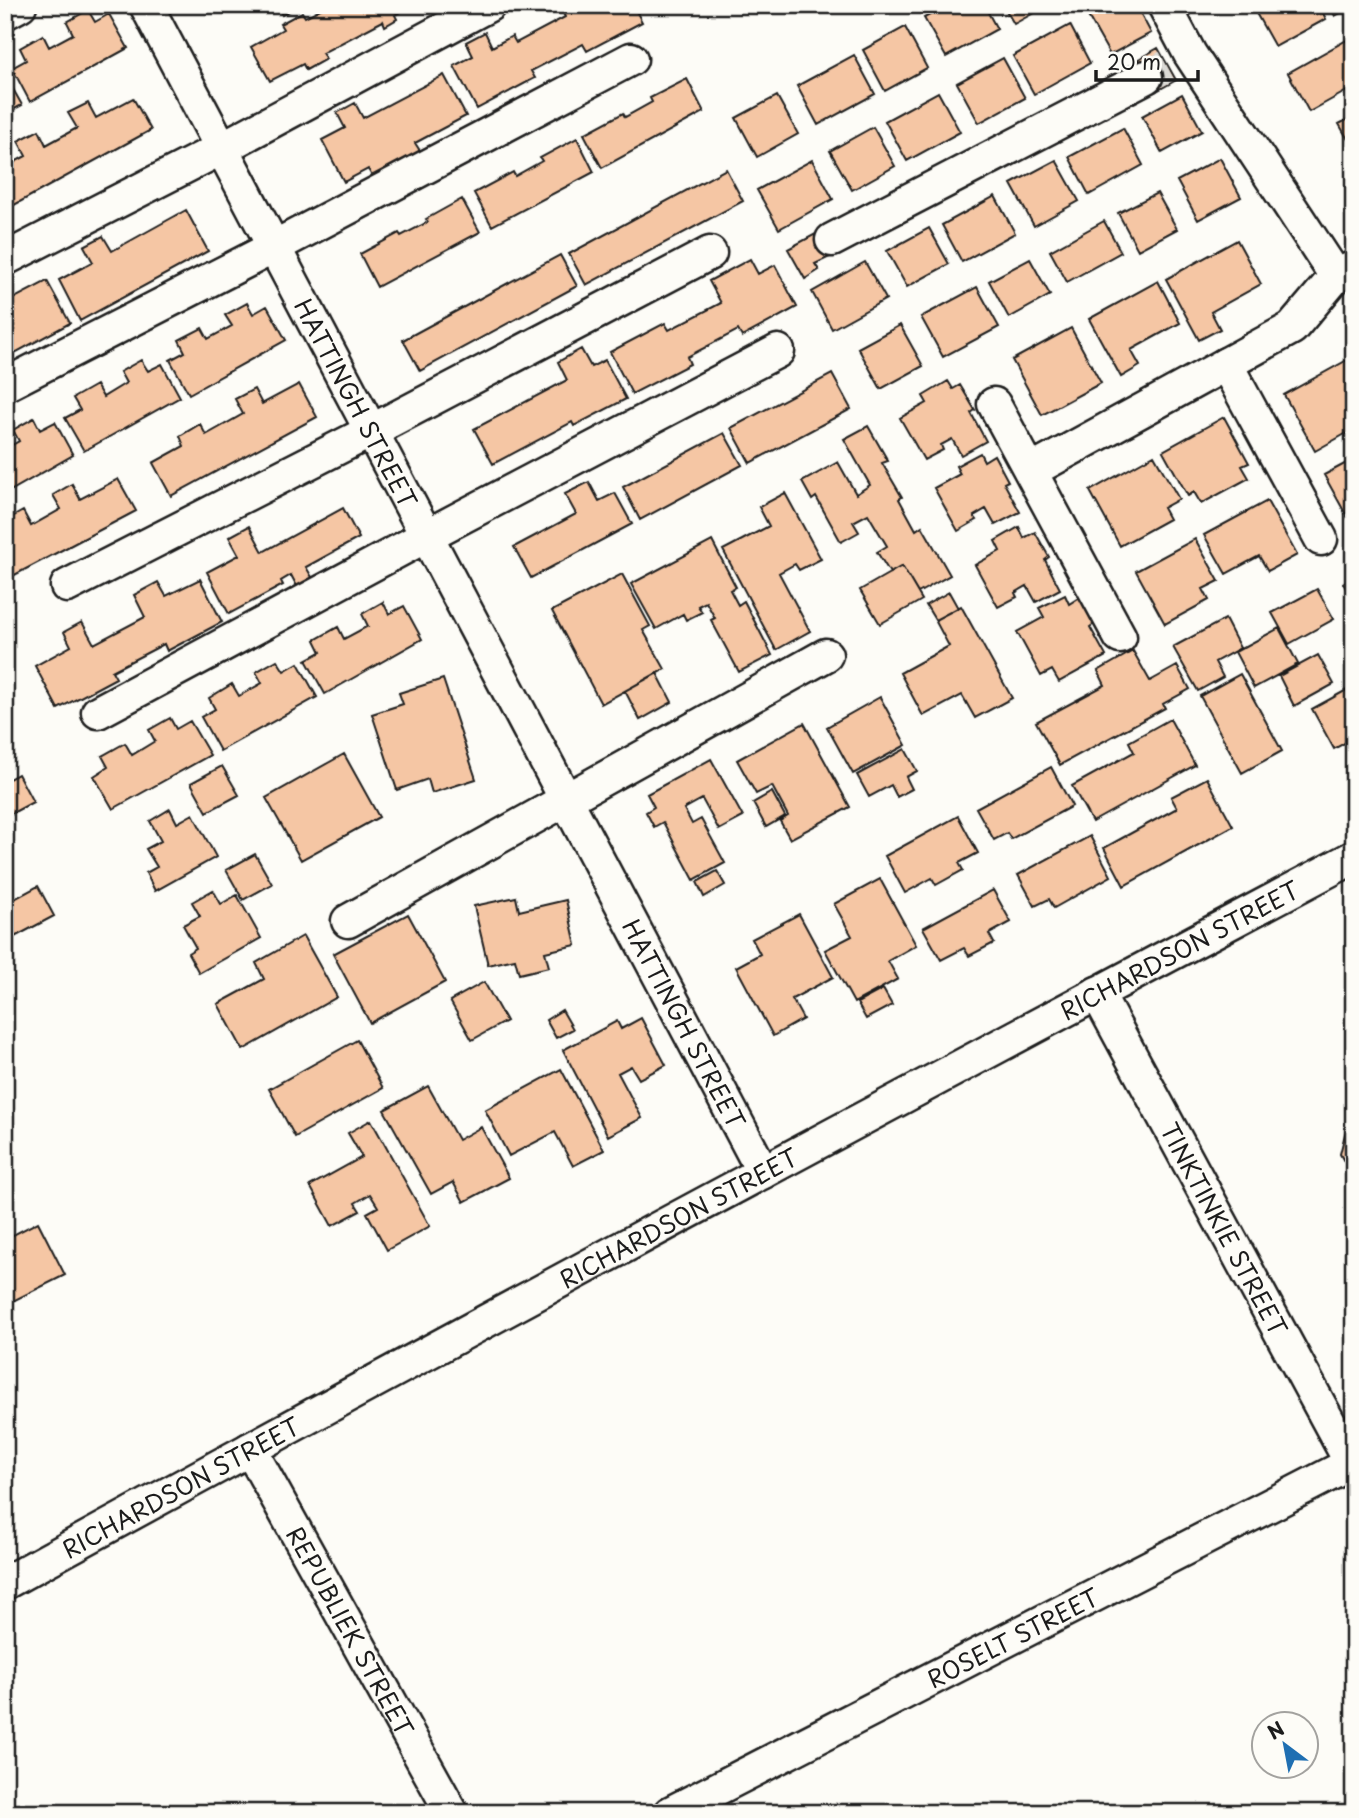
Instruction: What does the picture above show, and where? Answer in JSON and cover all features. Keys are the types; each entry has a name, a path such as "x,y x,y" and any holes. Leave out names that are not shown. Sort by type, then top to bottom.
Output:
{"street":[{"path":"5,13 20,5"},
{"name":"HATTINGH STREET","path":"146,5 763,1172"},
{"path":"5,260 489,5"},
{"path":"1031,471 1292,328 1345,272 1168,66 1164,5"},
{"path":"5,384 274,247 631,59"},
{"path":"832,240 1168,66"},
{"path":"67,586 710,253"},
{"path":"97,712 778,351"},
{"path":"1226,364 1321,539"},
{"path":"994,404 1120,636"},
{"path":"348,921 826,655"},
{"name":"RICHARDSON STREET","path":"5,1583 763,1172 1354,857"},
{"name":"TINKTINKIE STREET","path":"1097,993 1353,1462"},
{"name":"REPUBLIEK STREET","path":"250,1449 452,1813"},
{"name":"ROSELT STREET","path":"670,1813 1353,1462"}],"building":[{"path":"277,5 300,5 282,15"},
{"path":"328,5 413,5 395,15 397,19 385,26 383,21 322,53 326,59 306,70 303,64 270,81 251,47 283,29 280,24 302,12 305,17"},
{"path":"559,5 633,5 642,22 587,51 583,44 531,71 535,78 477,109 454,66 473,56 466,42 485,32 492,47 512,36 516,43 565,17"},
{"path":"949,5 984,5 997,29 946,57 924,18"},
{"path":"1003,5 1048,5 1014,24"},
{"path":"1107,5 1136,5 1151,33 1110,55 1088,16"},
{"path":"1319,5 1326,19 1275,47 1252,6"},
{"path":"1329,5 1354,5 1354,6 1335,16"},
{"path":"88,10 95,22 109,14 128,48 30,102 12,68 26,60 20,48 43,35 49,47 73,34 67,22"},
{"path":"1070,25 1090,63 1034,94 1013,56"},
{"path":"905,27 927,68 885,91 863,50"},
{"path":"1354,36 1354,87 1309,112 1288,73"},
{"path":"1158,48 1176,80 1155,92 1137,60"},
{"path":"854,55 875,94 818,125 797,86"},
{"path":"1003,58 1025,98 979,123 957,83"},
{"path":"5,75 22,105 5,114"},
{"path":"444,75 466,116 415,143 422,154 374,180 368,169 344,182 322,140 345,128 337,113 355,103 363,118"},
{"path":"687,79 704,112 602,168 584,134 623,113 625,117 652,102 650,98"},
{"path":"938,92 960,132 907,161 885,121"},
{"path":"1182,94 1202,131 1162,153 1142,116"},
{"path":"777,96 798,134 757,157 736,118"},
{"path":"133,98 151,130 5,210 5,167 26,156 18,141 39,130 46,145 77,128 68,113 88,103 96,118"},
{"path":"1354,116 1354,150 1339,124"},
{"path":"873,127 895,166 852,190 830,151"},
{"path":"1123,128 1143,165 1089,195 1069,157"},
{"path":"577,138 594,172 492,226 474,193 513,172 515,176 542,161 540,158"},
{"path":"1220,158 1241,197 1198,220 1177,181"},
{"path":"812,160 833,199 779,229 757,190"},
{"path":"1056,160 1079,201 1034,226 1011,184"},
{"path":"726,169 743,201 586,285 569,254"},
{"path":"1157,193 1177,229 1138,250 1118,213"},
{"path":"995,196 1015,233 962,262 942,225"},
{"path":"462,199 480,232 377,287 360,254 399,233 401,236 428,222 426,219"},
{"path":"186,210 208,251 80,321 59,280 93,262 84,246 103,236 112,251"},
{"path":"1104,221 1121,252 1067,282 1050,251"},
{"path":"929,228 949,264 907,287 887,251"},
{"path":"823,230 836,254 815,264 819,270 805,279 788,249"},
{"path":"1237,240 1261,284 1211,312 1220,329 1199,340 1166,279"},
{"path":"560,255 577,286 420,371 403,340"},
{"path":"750,259 758,274 775,265 797,307 742,337 738,330 687,357 690,364 632,394 610,352 665,323 669,330 721,303 709,281"},
{"path":"1030,259 1050,295 1009,318 989,281"},
{"path":"865,262 886,299 832,329 812,292"},
{"path":"47,281 70,323 15,353 11,346 5,349 5,284 13,299"},
{"path":"1158,281 1180,323 1131,350 1140,366 1121,377 1089,319"},
{"path":"977,287 999,327 943,357 921,317"},
{"path":"247,303 253,314 267,306 286,340 189,394 170,360 185,352 179,340 202,328 208,339 232,326 225,315"},
{"path":"900,325 923,366 881,389 858,348"},
{"path":"1071,328 1101,383 1042,415 1012,360"},
{"path":"581,349 591,367 605,360 626,399 574,426 572,422 493,464 474,429 567,380 558,362"},
{"path":"1349,359 1354,367 1354,429 1315,451 1284,395"},
{"path":"141,360 148,371 162,364 180,397 84,451 65,418 80,410 73,398 96,385 103,397 126,383 120,372"},
{"path":"832,374 851,409 750,463 731,428"},
{"path":"948,381 953,389 960,385 975,410 971,413 986,441 961,455 952,439 941,445 943,450 924,460 900,418 927,403 923,396"},
{"path":"299,384 317,417 171,496 153,463 184,446 180,436 200,424 206,435 243,414 235,399 254,389 262,404"},
{"path":"1224,417 1249,463 1242,466 1249,478 1201,504 1194,492 1188,496 1163,451"},
{"path":"34,418 40,430 55,422 73,455 5,494 5,449 19,441 13,430"},
{"path":"868,426 888,461 882,463 902,497 899,499 916,530 922,526 950,575 918,593 902,566 890,573 877,552 887,546 868,514 853,522 859,532 841,542 816,497 812,500 802,482 838,462 856,494 870,485 844,439"},
{"path":"724,433 742,465 640,520 623,487"},
{"path":"980,453 984,461 994,455 1008,481 1004,483 1020,512 995,525 986,509 974,516 977,520 958,531 934,488 960,474 956,466"},
{"path":"1154,455 1179,499 1163,508 1169,519 1120,546 1090,491"},
{"path":"1354,459 1354,529 1324,475"},
{"path":"118,479 136,511 5,580 5,540 10,537 5,521 23,511 31,526 61,509 53,495 72,484 80,499"},
{"path":"589,482 599,501 615,493 632,524 531,578 514,547 576,514 565,494"},
{"path":"785,493 821,559 799,570 795,564 779,573 810,631 776,650 723,550 769,526 759,507"},
{"path":"1267,501 1297,555 1268,571 1259,556 1226,574 1204,535"},
{"path":"343,508 359,538 306,567 316,584 300,592 291,575 281,581 283,585 229,614 207,572 239,555 229,537 249,526 263,552"},
{"path":"1019,527 1024,538 1035,532 1049,557 1045,560 1060,589 1036,602 1027,586 1015,593 1017,597 998,607 975,565 1000,551 995,541"},
{"path":"1195,539 1219,581 1203,589 1209,600 1165,624 1136,571"},
{"path":"712,541 736,587 730,590 738,605 744,601 772,655 739,672 711,620 715,618 706,602 698,606 702,612 686,620 683,614 656,629 631,584"},
{"path":"902,566 922,600 880,624 860,590"},
{"path":"622,574 650,626 643,630 665,669 601,704 552,611"},
{"path":"1354,577 1354,603 1343,583"},
{"path":"200,579 222,622 167,651 164,644 112,671 116,678 58,709 35,666 71,646 64,632 82,622 94,644 145,617 134,595 158,582 166,596"},
{"path":"1317,589 1334,619 1289,644 1272,613"},
{"path":"949,592 958,608 935,620 926,605"},
{"path":"1065,595 1069,604 1080,597 1094,624 1090,627 1106,656 1059,682 1052,670 1041,676 1017,632 1044,617 1039,608"},
{"path":"383,602 389,614 404,606 422,639 325,694 306,660 321,652 315,640 338,627 344,639 368,626 362,614"},
{"path":"961,606 1012,698 975,718 962,695 923,716 900,673 949,646 935,620"},
{"path":"1225,619 1240,648 1215,662 1223,677 1198,691 1173,647"},
{"path":"1279,628 1298,664 1254,688 1235,652"},
{"path":"1133,651 1150,681 1177,666 1190,689 1163,704 1165,708 1060,765 1036,722 1105,685 1098,671"},
{"path":"1318,655 1334,684 1294,706 1279,676"},
{"path":"277,660 284,671 298,663 317,697 220,751 201,717 215,709 209,698 232,684 239,696 262,683 256,672"},
{"path":"657,673 672,702 640,720 625,691"},
{"path":"1240,674 1282,751 1242,773 1200,696"},
{"path":"443,679 476,779 432,793 428,779 397,790 372,714 403,704 399,693"},
{"path":"1354,686 1354,738 1334,749 1312,709"},
{"path":"880,697 906,745 853,774 827,727"},
{"path":"170,718 176,729 190,721 210,755 113,809 94,776 108,767 102,756 125,743 132,755 155,741 149,730"},
{"path":"1170,719 1195,765 1092,822 1072,786 1134,752 1129,742"},
{"path":"804,723 850,807 790,839 780,821 788,816 772,786 756,794 737,760"},
{"path":"905,749 917,771 906,777 912,789 897,797 891,785 869,797 857,775"},
{"path":"344,754 379,817 301,860 266,798"},
{"path":"711,759 743,817 719,830 702,799 684,809 692,824 701,819 725,863 694,880 663,822 654,827 646,812 654,807 647,794"},
{"path":"222,766 239,795 207,812 191,783"},
{"path":"1051,767 1072,806 1011,839 1007,833 994,840 976,808"},
{"path":"18,774 33,802 5,817 5,781"},
{"path":"1207,778 1233,826 1124,886 1104,848 1177,808 1171,797"},
{"path":"772,792 785,816 766,827 753,803"},
{"path":"170,809 177,823 193,814 216,857 155,891 146,873 157,867 146,849 161,841 150,821"},
{"path":"958,816 978,853 959,863 963,870 936,885 932,878 905,893 885,856"},
{"path":"1090,836 1111,876 1054,908 1049,899 1035,906 1018,875"},
{"path":"255,854 272,884 243,900 226,870"},
{"path":"717,871 725,885 704,897 697,882"},
{"path":"880,879 916,945 888,961 898,979 854,1003 825,950 852,936 834,904"},
{"path":"38,886 54,916 5,942 5,904"},
{"path":"213,890 221,904 237,895 261,938 199,973 188,953 196,948 183,925 200,916 192,902"},
{"path":"993,890 1011,922 989,934 994,943 969,956 964,948 941,960 923,928"},
{"path":"516,897 519,911 566,900 576,945 545,952 549,967 519,974 515,959 488,965 474,906"},
{"path":"408,914 445,982 370,1023 333,954"},
{"path":"799,914 833,977 792,999 803,1019 773,1036 736,967 760,954 752,939"},
{"path":"303,936 337,997 243,1050 218,1004 264,979 256,963"},
{"path":"484,982 506,1021 472,1040 450,1001"},
{"path":"883,989 892,1005 866,1019 857,1003"},
{"path":"562,1010 573,1029 556,1038 546,1020"},
{"path":"641,1018 666,1065 639,1079 631,1066 618,1073 642,1118 608,1136 563,1050 617,1021 621,1029"},
{"path":"357,1040 383,1088 295,1137 269,1089"},
{"path":"561,1069 604,1150 573,1166 555,1132 509,1156 485,1110"},
{"path":"428,1086 458,1140 481,1127 509,1178 464,1202 453,1182 431,1194 384,1110"},
{"path":"1354,1113 1354,1179 1340,1154"},
{"path":"371,1120 430,1226 387,1250 367,1213 378,1207 370,1194 355,1203 360,1211 332,1226 310,1186 362,1157 348,1133"},
{"path":"38,1222 65,1275 5,1305 5,1239"}],"tunnel":[{"path":"1146,77 1167,66"}]}
